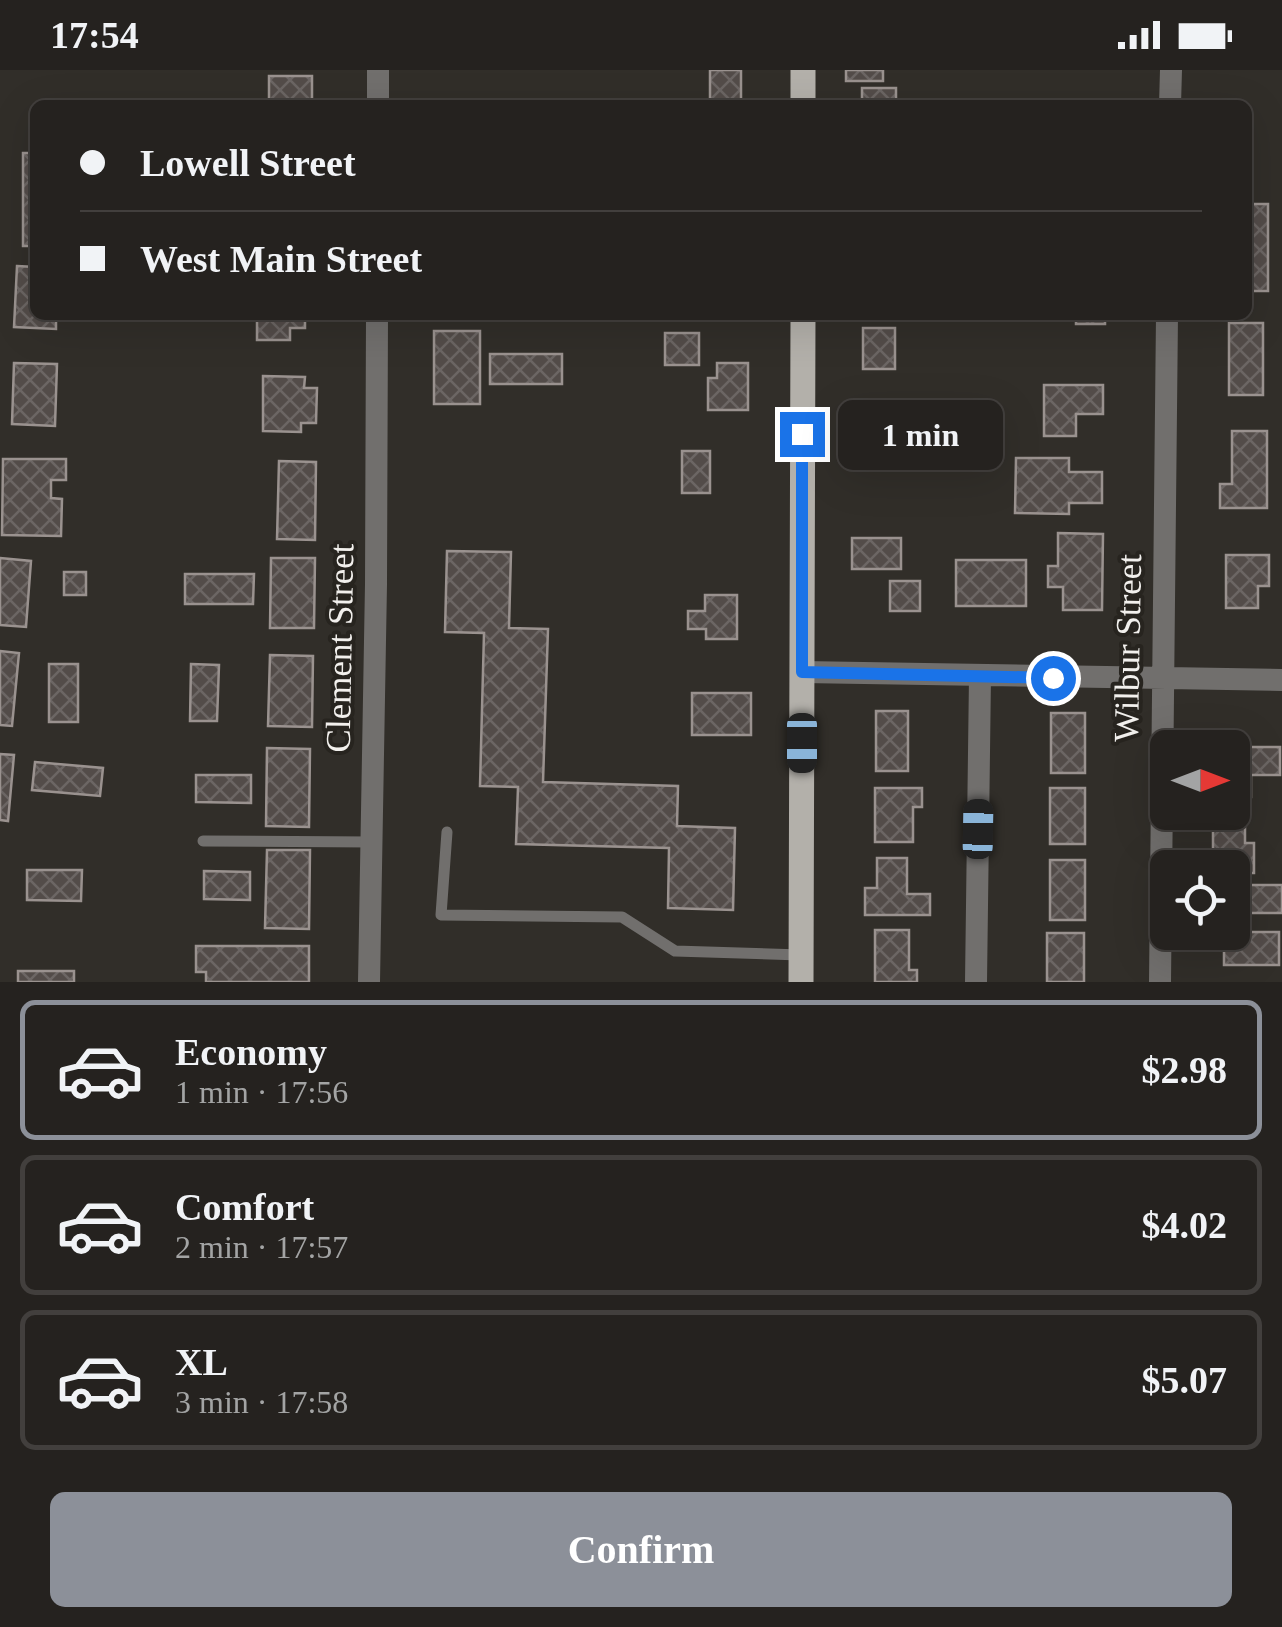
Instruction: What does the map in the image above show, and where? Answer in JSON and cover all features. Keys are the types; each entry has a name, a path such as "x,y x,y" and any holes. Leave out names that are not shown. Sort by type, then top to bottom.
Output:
{"main road":[{"path":"803,70 803,100"},
{"path":"800,982 803,320"}],"street":[{"path":"378,70 378,100"},
{"path":"1170,70 1170,100"},
{"name":"Clement Street","path":"369,982 377,320"},
{"name":"Wilbur Street","path":"1160,982 1167,320"},
{"path":"802,672 1282,680"},
{"path":"976,982 980,676"}],"lane":[{"path":"448,832 442,915 622,917 675,951 801,955"},
{"path":"203,841 372,842"}],"building":[{"path":"710,70 741,70 741,100 710,100"},
{"path":"846,70 883,70 883,81 846,81"},
{"path":"269,76 312,76 312,100 269,100"},
{"path":"862,88 896,88 896,100 862,100"},
{"path":"23,153 30,153 30,246 23,246"},
{"path":"1252,204 1268,204 1268,291 1252,291"},
{"path":"17,266 30,267 30,320 56,320 56,329 14,327"},
{"path":"257,320 305,320 305,328 290,328 290,340 257,340"},
{"path":"1076,320 1105,320 1105,324 1076,324"},
{"path":"1229,323 1263,323 1263,395 1229,395"},
{"path":"863,328 895,328 895,369 863,369"},
{"path":"434,331 480,331 480,404 434,404"},
{"path":"665,333 699,333 699,365 665,365"},
{"path":"490,354 562,354 562,384 490,384"},
{"path":"14,363 57,364 55,426 12,424"},
{"path":"717,363 748,363 748,410 708,410 708,378 717,378"},
{"path":"263,376 305,377 304,388 317,388 316,423 301,423 301,432 263,431"},
{"path":"1044,385 1103,385 1103,414 1076,414 1076,436 1044,436"},
{"path":"845,429 880,429 880,467 845,467"},
{"path":"1232,431 1267,431 1267,508 1220,508 1220,484 1232,484"},
{"path":"682,451 710,451 710,493 682,493"},
{"path":"1016,458 1069,458 1069,472 1102,472 1102,503 1069,503 1069,514 1015,513"},
{"path":"3,459 66,459 66,480 51,480 51,498 62,499 61,536 2,535"},
{"path":"279,461 316,462 315,540 277,539"},
{"path":"1058,533 1103,534 1102,610 1063,610 1063,587 1048,587 1048,566 1058,566"},
{"path":"852,538 901,538 901,569 852,569"},
{"path":"447,551 511,552 509,628 548,629 543,782 678,786 677,826 735,828 733,910 668,908 669,848 516,844 518,787 480,786 484,633 445,632"},
{"path":"1226,555 1269,555 1269,586 1258,586 1258,608 1226,608"},
{"path":"0,558 31,561 26,627 0,625"},
{"path":"271,558 315,558 314,628 270,628"},
{"path":"956,560 1026,560 1026,606 956,606"},
{"path":"64,572 86,572 86,595 64,595"},
{"path":"185,574 254,574 253,604 185,604"},
{"path":"890,581 920,581 920,611 890,611"},
{"path":"705,595 737,595 737,639 706,639 706,629 688,629 688,611 705,611"},
{"path":"0,651 19,653 12,726 0,725"},
{"path":"270,655 313,656 312,727 268,726"},
{"path":"49,664 78,664 78,722 49,722"},
{"path":"191,664 219,665 217,721 190,721"},
{"path":"692,693 751,693 751,735 692,735"},
{"path":"876,711 908,711 908,771 876,771"},
{"path":"1051,713 1085,713 1085,773 1051,773"},
{"path":"1250,747 1280,747 1280,775 1251,775 1251,797"},
{"path":"267,748 310,749 309,827 266,826"},
{"path":"0,754 14,755 8,821 0,820"},
{"path":"35,762 103,768 100,796 32,790"},
{"path":"196,775 251,775 251,803 196,802"},
{"path":"875,788 922,788 922,807 913,807 913,842 875,842"},
{"path":"1050,788 1085,788 1085,844 1050,844"},
{"path":"1213,830 1245,830 1245,843 1254,843 1254,873 1250,873 1250,850 1213,850"},
{"path":"267,850 310,850 309,929 265,928"},
{"path":"877,858 907,858 907,894 930,894 930,915 865,915 865,888 877,888"},
{"path":"1050,860 1085,860 1085,920 1050,920"},
{"path":"27,870 82,870 81,901 27,900"},
{"path":"204,871 250,872 250,900 204,899"},
{"path":"1250,885 1282,885 1282,913 1250,913"},
{"path":"875,930 909,930 909,970 917,970 917,982 875,982"},
{"path":"1250,932 1279,932 1279,965 1224,965 1224,950 1250,950"},
{"path":"1047,933 1084,933 1084,982 1047,982"},
{"path":"196,946 309,946 309,982 206,982 206,972 196,972"},
{"path":"18,971 74,971 74,982 18,982"}],"route":[{"path":"802,434 802,672 1053,678"}]}
